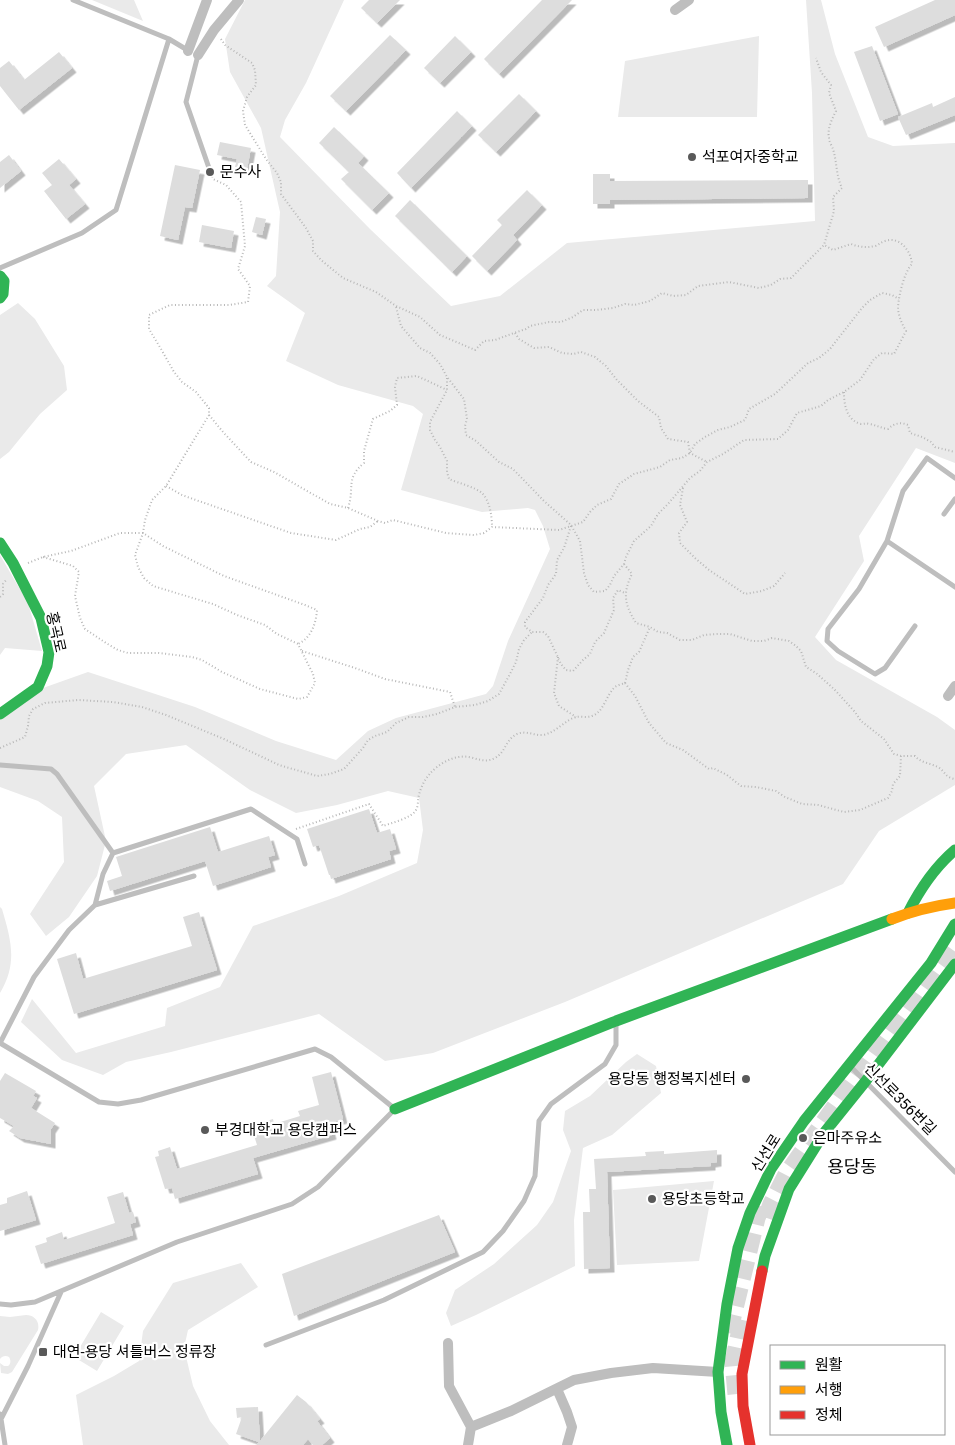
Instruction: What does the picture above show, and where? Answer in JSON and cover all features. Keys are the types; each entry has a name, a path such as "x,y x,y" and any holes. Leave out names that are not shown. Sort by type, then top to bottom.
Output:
{"main road":[{"path":"0,276 4,280 3,294 0,298"},
{"name":"홍곡로","path":"0,543 13,563 41,618 49,652 47,666 38,687 0,714"},
{"path":"908,913 930,873 944,858 955,850"},
{"path":"395,1109 616,1021 908,913 955,903"},
{"name":"신선로","path":"750,1445 732,1411 718,1372 730,1285 738,1248 750,1213 771,1169 804,1121 931,963 955,924"},
{"name":"신선로","path":"727,1445 732,1411 742,1374 765,1256 789,1189 824,1133 955,964"}],"street":[{"path":"193,53 207,0"},
{"path":"193,53 239,0"},
{"path":"675,10 689,0"},
{"path":"948,696 955,686"},
{"path":"448,1343 449,1386 472,1427 468,1445"},
{"path":"472,1427 511,1411 574,1380 652,1368 718,1372"},
{"path":"557,1389 572,1427 567,1445"}],"lane":[{"path":"73,0 169,39 193,53 186,102 209,168"},
{"path":"0,268 82,233 116,210 169,39"},
{"path":"915,626 885,668 875,674 838,651 827,640 828,629 859,589 887,541 903,491 927,458 955,478"},
{"path":"944,514 955,499"},
{"path":"887,541 955,587"},
{"path":"0,765 51,769 57,774 80,805 113,853"},
{"path":"95,905 103,874 113,853 250,809 297,839 305,864"},
{"path":"0,1304 11,1305 35,1302 178,1242 292,1204 318,1187 395,1109 331,1057 315,1049 141,1100 118,1104 99,1102 0,1043 34,977 69,930 95,905 194,876"},
{"path":"266,1345 384,1300 483,1252 503,1232 524,1201 535,1176 539,1121 551,1104 605,1064 616,1045 616,1021"},
{"name":"신선로356번길","path":"849,1064 955,1172"},
{"path":"3,1442 1,1416 28,1366 62,1292"}],"path":[{"path":"214,31 225,45 252,63 255,70 256,85 247,97 243,111 245,125 266,159 278,173 281,182 281,194 306,228 313,242 313,251 343,278 376,292 396,306 420,317 440,335 475,350 484,341 494,340 530,326 549,322 561,322 583,310 613,308 625,304 634,305 650,301 662,292 673,296 686,295 698,286 729,282 759,288 771,285 780,279 791,278 824,245 834,212 833,197 842,188 838,180 838,168 829,138 830,124 836,111 829,93 831,85 821,72 816,58"},
{"path":"209,168 213,179 226,185 242,202 245,246 238,269 250,286 248,302 229,305 170,305 149,314 149,329 174,372 182,382 196,392 209,408 209,415 166,486 152,500 143,533 135,554 138,567 144,578 153,586 213,604 265,625 277,634 298,644 313,674 314,683 307,697 298,699 260,689 222,672 202,660 192,657 128,653 118,650 85,629 75,596 79,572 73,566 43,558 70,551 120,533 143,533 163,546 224,576 317,610 316,621 310,634 303,642 298,644"},
{"path":"396,306 401,326 420,348 430,353 440,364 464,399 467,419 465,426 466,435 476,441 498,462 513,469 571,525 580,541 584,573 588,585 594,592 605,591 624,564 634,541 651,526 658,514 707,462 744,440 778,438 788,430 797,413 821,406 844,392 860,380 871,363 882,353 894,354 906,331 898,310 899,299 908,268 912,264 904,245 897,241 886,240 876,246 861,248 851,244 833,250 824,245"},
{"path":"209,415 251,462 274,472 330,504 348,508 378,521 393,520 433,531 474,535 484,533 492,528 559,530 583,522 597,506 611,499 619,484 634,474 660,467 670,460 682,458 690,453 695,444 705,437 745,420 750,409 775,394 808,363 830,350 870,300 882,293 899,299"},
{"path":"515,332 519,339 534,348 548,347 562,353 573,354 581,352 595,357 606,366 638,401 659,417 661,428 668,439 688,442 690,453"},
{"path":"348,508 352,497 352,477 364,463 364,451 373,419 390,411 397,405 395,387 397,378 417,376 447,390"},
{"path":"447,376 447,390 430,422 430,430 447,461 449,479 483,494 492,519 492,528"},
{"path":"844,392 846,410 860,424 888,428 902,423 908,425 910,433 931,442 935,447 955,452"},
{"path":"690,453 707,462"},
{"path":"166,486 193,499 291,533 306,536 336,540 360,529 370,527 378,521"},
{"path":"683,488 680,505 687,522 678,533 680,543 709,570 745,594 762,591 774,586 785,573"},
{"path":"571,525 564,548 557,560 556,574 548,585 543,598 525,622 525,627 532,632 543,632 548,636 561,664 566,670 573,671 590,654 596,642 604,633 614,610 612,598 618,590 625,593"},
{"path":"624,564 632,574 625,593 629,612 636,623 650,627 658,632 667,633 680,640 692,640 704,635 730,634 752,641 772,638 789,642 801,650 806,667 834,689 861,721 884,739 894,754 915,756 919,760 940,768 946,776 955,779"},
{"path":"650,627 638,652 633,657 626,682 636,696 649,723 666,743 683,750 709,769 713,768 727,775 741,786 776,791 802,804 818,805 851,812 888,798 892,792 893,784 900,776 901,756"},
{"path":"0,748 25,737 29,716 33,709 45,703 60,700 95,700 142,707 224,739 279,765 317,776 330,774 344,769 368,740 387,732 396,723 409,717 423,717 455,708 476,706 498,694 516,662 519,648 532,632"},
{"path":"302,651 385,679 450,692 455,708"},
{"path":"558,656 554,693 560,706 576,717"},
{"path":"286,832 369,804 383,826 410,816 416,811 420,788 428,776 449,760 469,757 488,761 503,752 511,738 518,734 524,732 542,735 556,731 576,717 592,716 604,705 616,686 626,682"}],"shaded area":[{"path":"92,0 134,0 143,21"},
{"path":"245,0 344,0 306,83 285,120 280,137 370,229 451,306 500,296 567,243 815,221 812,93 806,0 821,0 835,54 868,137 893,146 955,143 955,463 916,448 859,536 864,561 815,637 836,660 937,717 955,730 955,785 879,831 843,884 565,1002 433,1053 385,1061 319,1014 126,1062 103,1075 62,1060 21,1022 32,999 76,1053 165,1026 167,1008 220,987 253,926 339,896 417,863 423,830 419,798 388,791 337,805 296,813 250,790 186,745 126,754 94,786 106,841 97,876 69,917 46,936 30,914 64,862 62,817 38,801 0,787 0,717 43,688 88,672 195,707 276,741 336,760 368,731 396,718 486,694 493,686 508,641 550,549 543,526 535,510 528,508 482,512 401,490 423,414 413,406 338,385 286,361 305,313 267,286 276,276 280,212 261,128 230,72 225,39"},
{"path":"759,36 757,117 618,117 625,61"},
{"path":"18,303 35,319 64,366 67,390 40,414 9,452 0,459 0,315"},
{"path":"0,555 28,603 42,651 5,648 0,655"},
{"path":"0,907 8,931 11,961 6,982 0,993"},
{"path":"637,1054 656,1066 661,1093 612,1135 583,1148 574,1220 575,1266 451,1326 446,1313 455,1290 494,1264 537,1225 553,1202 571,1151 563,1130 565,1111 590,1096"},
{"path":"714,1181 699,1261 617,1265 613,1190"},
{"path":"241,1263 258,1287 188,1330 184,1348 193,1386 210,1421 229,1445 83,1445 76,1395 139,1361 143,1331 173,1283"},
{"path":"101,1312 124,1326 97,1371 74,1357"},
{"path":"26,1315 36,1319 38,1330 12,1372 8,1374 1,1373 0,1363 8,1366 10,1361 7,1356 0,1359 0,1316"}],"building":[{"path":"369,0 400,0 377,23 361,8"},
{"path":"542,0 572,0 499,74 484,59"},
{"path":"935,0 955,0 955,15 884,47 875,27"},
{"path":"390,35 406,50 346,111 330,96"},
{"path":"455,36 471,52 440,83 424,68"},
{"path":"872,46 898,114 880,121 854,52"},
{"path":"59,52 72,68 19,110 0,86 0,68 9,61 24,80"},
{"path":"519,94 536,111 496,152 478,135"},
{"path":"955,97 955,115 906,135 898,117 932,103 933,107"},
{"path":"457,111 472,126 411,188 397,173"},
{"path":"334,127 364,156 358,163 389,193 372,210 341,179 349,172 319,143"},
{"path":"220,142 251,148 247,169 235,167 237,159 217,155"},
{"path":"9,155 21,171 0,188 0,162"},
{"path":"59,159 76,179 69,185 85,204 66,219 44,191 52,185 42,173"},
{"path":"175,165 200,170 192,208 185,207 178,240 160,236"},
{"path":"593,174 610,174 610,181 808,180 808,198 610,200 610,204 593,204"},
{"path":"527,190 542,205 513,235 517,240 487,271 472,256 502,225 497,220"},
{"path":"410,200 467,256 452,272 395,216"},
{"path":"256,217 266,219 262,235 252,232"},
{"path":"202,225 234,231 231,248 199,242"},
{"path":"369,809 377,833 390,829 396,849 389,851 391,859 331,879 319,845 313,847 307,829"},
{"path":"210,827 218,852 269,836 275,855 268,857 271,867 213,886 205,861 110,891 107,881 122,876 116,857"},
{"path":"199,912 217,970 74,1014 57,959 76,953 83,979 192,946 183,917"},
{"path":"331,1072 343,1119 329,1123 332,1135 253,1158 258,1174 175,1199 172,1188 165,1189 155,1157 159,1156 158,1151 170,1147 177,1169 257,1145 251,1126 273,1119 274,1124 300,1116 298,1111 319,1105 312,1077"},
{"path":"5,1073 36,1091 33,1096 37,1098 31,1108 55,1123 51,1129 51,1144 20,1138 9,1131 14,1126 0,1118 0,1081"},
{"path":"717,1150 717,1162 711,1163 711,1166 607,1172 610,1268 584,1269 583,1212 590,1212 589,1189 596,1189 594,1159 646,1156 645,1152 664,1151 664,1154"},
{"path":"27,1191 36,1220 0,1231 0,1205 7,1203 7,1198"},
{"path":"123,1192 129,1213 133,1212 136,1222 130,1224 133,1235 41,1264 35,1246 47,1242 46,1238 62,1232 64,1240 115,1223 107,1197"},
{"path":"439,1215 455,1252 294,1316 282,1274"},
{"path":"297,1395 306,1402 320,1419 317,1421 330,1438 322,1445 313,1445 308,1439 303,1445 256,1445 259,1442 236,1434 242,1417 237,1418 236,1408 258,1407 260,1441"}],"tunnel":[{"path":"767,1218 788,1173 955,941"},
{"path":"728,1333 756,1218 764,1198"},
{"path":"737,1394 734,1362 744,1316"}],"traffic: fast":[{"path":"0,276 4,281 3,294 0,298"},
{"path":"0,543 13,563 41,618 49,652 47,666 38,687 0,714"},
{"path":"908,913 928,879 955,850"},
{"path":"395,1109 616,1021 892,919"},
{"path":"727,1445 721,1412 718,1372 727,1304 738,1248 750,1213 771,1169 804,1121 931,963 955,924"},
{"path":"762,1271 765,1256 789,1189 824,1133 955,964"}],"traffic: slow":[{"path":"892,919 923,909 955,903"}],"traffic: jam":[{"path":"750,1445 743,1406 742,1374 762,1271"}],"place":[{"name":"석포여자중학교","path":"692,157"},
{"name":"문수사","path":"210,172"},
{"name":"용당동 행정복지센터","path":"746,1079"},
{"name":"부경대학교 용당캠퍼스","path":"205,1130"},
{"name":"은마주유소","path":"803,1138"},
{"name":"용당초등학교","path":"652,1199"},
{"name":"대연-용당 셔틀버스 정류장","path":"43,1352"}],"district":[{"name":"용당동","path":"852,1166"}]}
